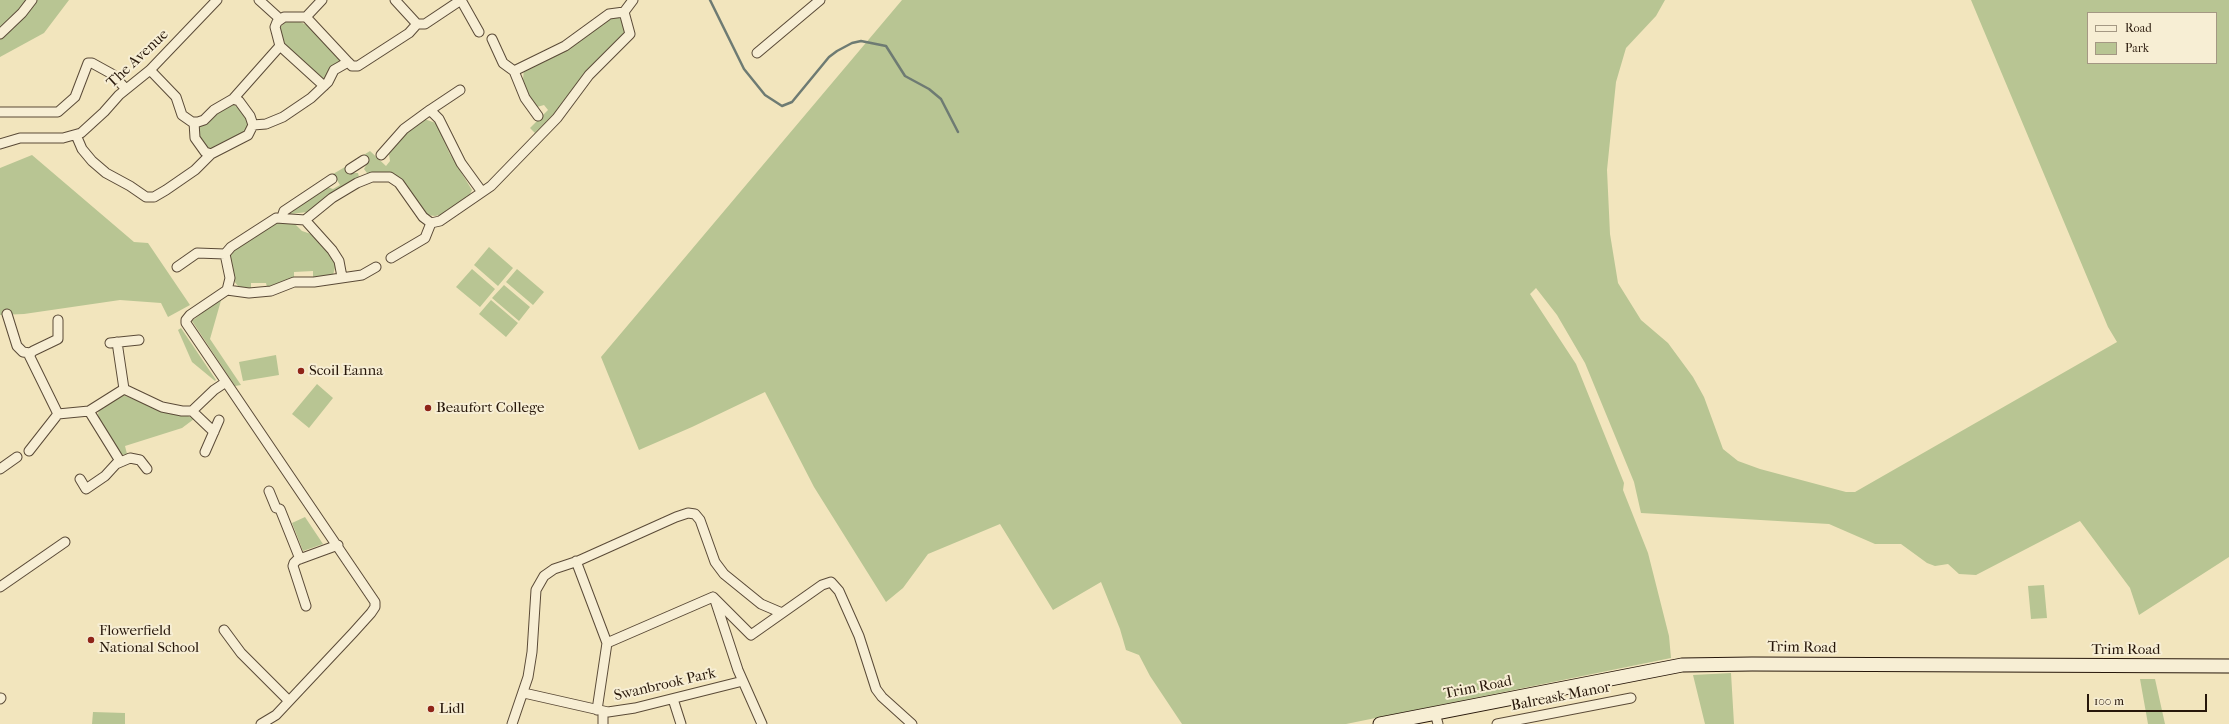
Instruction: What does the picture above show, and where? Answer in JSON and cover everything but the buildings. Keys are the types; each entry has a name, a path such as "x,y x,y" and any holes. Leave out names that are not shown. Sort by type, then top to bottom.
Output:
{"main road":[{"name":"Trim Road","path":"1380,724 1436,719 1682,665 2229,666"}],"street":[{"path":"0,34 22,13 32,0"},
{"name":"The Avenue","path":"76,135 87,127 126,89 150,70 217,0"},
{"path":"259,0 280,19"},
{"path":"306,18 322,0"},
{"path":"395,0 417,24 425,24 432,21 461,0 479,32"},
{"path":"514,71 565,46 609,14 624,12 633,0"},
{"path":"757,53 820,0"},
{"path":"306,220 332,198 365,178 387,175 394,179 423,217 431,223 440,221 491,186 557,118 589,75 630,34 624,12"},
{"path":"324,86 280,46 275,27 280,19 292,15 306,18 352,66 358,66 409,33 417,24"},
{"path":"492,40 503,63 514,71 525,98 538,116"},
{"path":"150,70 176,97 182,115 194,122 204,120 214,110 233,99 280,46"},
{"path":"253,125 275,121 293,111 328,82 334,70 348,62"},
{"path":"0,112 58,112 75,97 88,63 92,63 112,74 126,89"},
{"path":"381,155 404,129 460,90"},
{"path":"233,99 239,101 244,107 253,125"},
{"path":"430,110 439,119 461,163 482,192"},
{"path":"194,122 196,138 205,152 210,154"},
{"path":"0,144 20,138 63,138 76,135 82,148 92,161 106,173 130,186 146,197 154,197 195,170 210,154 248,134 253,125"},
{"path":"357,165 365,178"},
{"path":"282,217 284,211 332,179"},
{"path":"225,254 231,247 249,234 276,218 282,217 306,220 332,250 339,261 342,277"},
{"path":"391,258 425,238 431,223"},
{"path":"177,267 197,253 225,254"},
{"path":"225,254 230,278 227,290"},
{"path":"261,724 276,715 375,607 371,593 186,323 186,320 190,314 227,290 249,293 271,291 294,282 314,282 362,275 376,267"},
{"path":"7,314 17,346 23,352 30,353 58,339 58,320"},
{"path":"124,389 114,342 139,340"},
{"path":"30,353 29,358 58,414"},
{"path":"124,389 162,407 182,411 192,411 214,390 226,382"},
{"path":"29,451 58,414 89,411 124,389"},
{"path":"89,411 120,461"},
{"path":"192,411 214,432"},
{"path":"205,452 219,420"},
{"path":"0,469 17,458"},
{"path":"80,479 86,489 105,476 120,461 136,458 144,463 147,469"},
{"path":"269,491 276,508 280,509 300,559"},
{"path":"512,724 524,693 532,652 536,590 544,576 554,569 576,561 676,517 688,513 695,514 700,520 715,562 724,574 761,604 782,613"},
{"path":"0,587 65,542"},
{"path":"306,606 293,566 300,559 338,545"},
{"path":"576,561 607,643 600,711 603,724"},
{"path":"713,597 750,635 822,585 831,582 839,591 859,636 876,689 882,697 912,724"},
{"path":"607,643 713,597"},
{"path":"713,597 743,681 762,724"},
{"path":"224,630 240,653 289,701"},
{"name":"Swanbrook Park","path":"524,693 600,711 621,711 743,681"},
{"name":"Balreask Manor","path":"1497,724 1631,698"},
{"path":"673,699 681,724"}],"green space":[{"path":"0,0 69,0 44,33 0,57"},
{"path":"902,0 1665,0 1656,16 1626,48 1616,82 1607,170 1610,234 1618,283 1641,320 1668,343 1693,377 1704,397 1723,449 1738,461 1760,469 1846,492 1855,492 2117,342 2108,327 1971,0 2229,0 2229,557 2139,615 2130,588 2080,521 1976,575 1959,574 1948,564 1935,566 1927,563 1901,544 1875,544 1829,524 1641,513 1634,482 1585,363 1557,315 1536,288 1530,294 1576,364 1624,483 1623,490 1648,553 1669,636 1671,658 1346,724 1182,724 1150,676 1139,655 1126,650 1120,629 1101,582 1053,610 1000,524 928,554 903,588 886,602 814,487 765,392 692,427 639,450 601,357"},
{"path":"607,17 619,17 625,27 624,34 591,66 553,115 535,133 530,128 548,110 544,105 537,107 534,105 528,95 523,80 524,68"},
{"path":"288,20 298,21 309,26 340,60 323,79 286,47 279,28"},
{"path":"233,104 243,112 250,123 248,130 212,149 208,148 199,137 198,128 209,121 218,112"},
{"path":"424,119 436,123 450,154 472,190 469,196 444,214 435,216 427,215 392,174 382,172 371,174 367,173 364,169 368,162 362,156 370,151 386,166 390,161 390,150 404,133"},
{"path":"32,155 134,242 148,243 190,305 168,317 161,303 120,300 24,314 0,315 0,168"},
{"path":"345,167 350,173 358,173 359,177 308,212 289,214 327,187 333,189 340,185 333,174"},
{"path":"280,221 295,224 302,231 314,235 320,240 336,264 333,275 313,277 313,271 294,272 294,278 267,287 266,283 251,283 251,288 248,289 238,286 234,281 230,263 231,255 235,249"},
{"path":"489,247 513,268 498,286 474,265"},
{"path":"472,269 495,289 480,307 456,287"},
{"path":"517,269 544,292 533,305 506,282"},
{"path":"504,285 530,307 519,321 492,298"},
{"path":"222,297 210,339 241,385 235,386 192,321"},
{"path":"491,300 518,323 506,337 479,314"},
{"path":"181,328 216,380 215,381 192,362 178,330"},
{"path":"276,355 279,375 243,381 239,362"},
{"path":"317,384 333,398 309,428 292,414"},
{"path":"123,395 164,411 188,416 194,419 182,428 125,446 127,454 122,455 99,420 98,414 99,410 105,405"},
{"path":"305,517 323,544 303,551 292,523"},
{"path":"2044,585 2047,618 2031,619 2028,586"},
{"path":"1731,673 1734,724 1705,724 1693,675"},
{"path":"2140,679 2155,679 2165,724 2148,724"},
{"path":"93,712 125,713 125,724 92,724"}],"waterway":[{"path":"710,0 744,69 765,95 782,106 792,102 829,57 852,43 861,41 886,46 905,76 929,89 941,99 958,132"}],"place":[{"name":"Scoil Eanna","path":"301,371"},
{"name":"Beaufort College","path":"428,408"},
{"name":"Flowerfield National School","path":"91,640"},
{"name":"Lidl","path":"431,709"}]}
